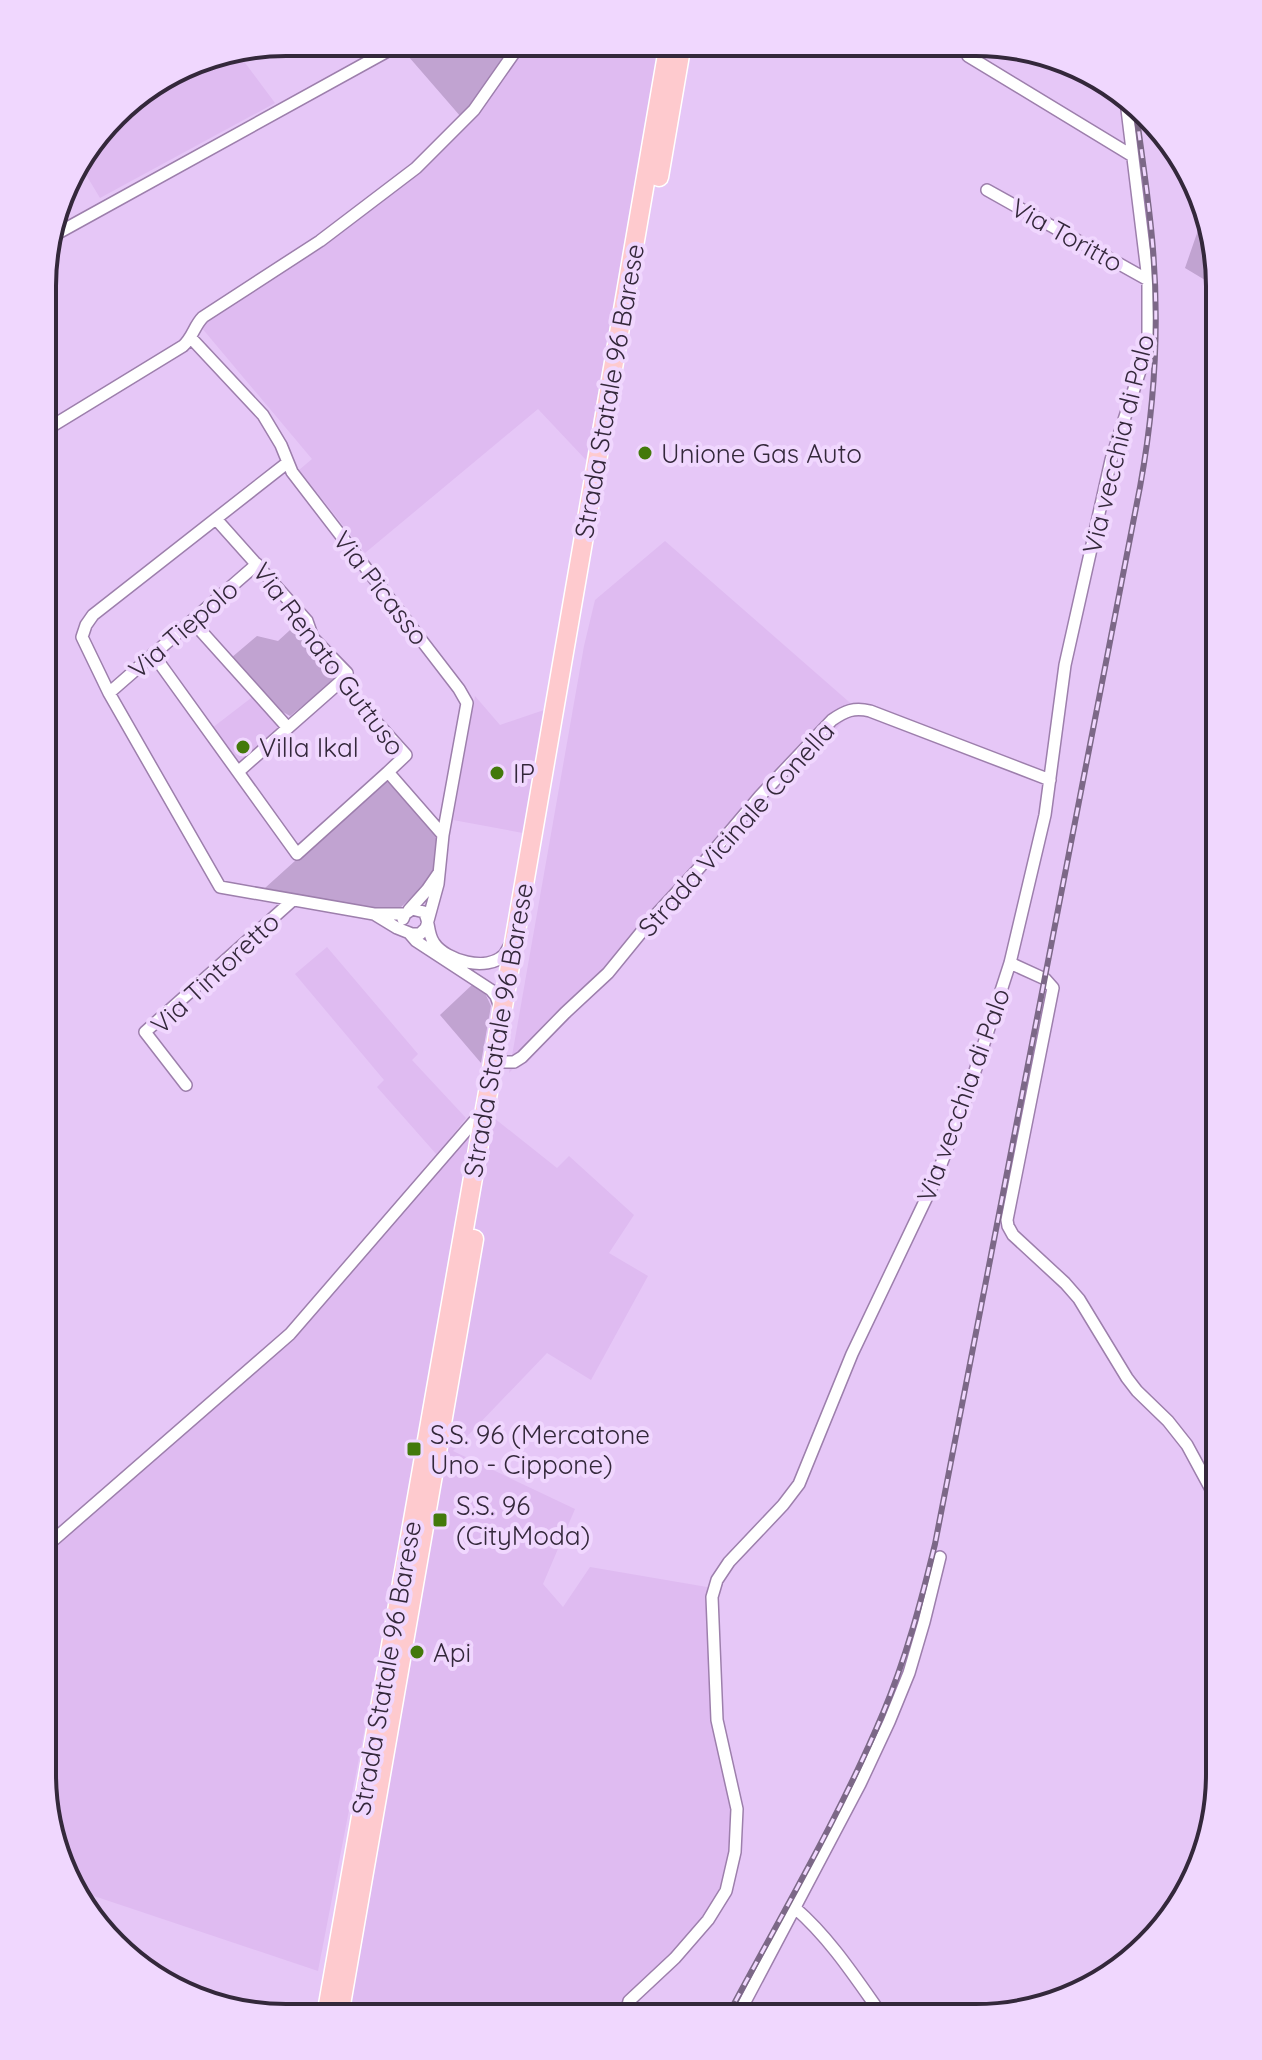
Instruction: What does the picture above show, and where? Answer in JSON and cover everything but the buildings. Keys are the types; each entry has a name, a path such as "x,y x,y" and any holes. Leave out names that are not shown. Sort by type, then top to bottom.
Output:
{"main road":[{"name":"Strada Statale 96 Barese","path":"328,2004 667,56"},
{"name":"Strada Statale 96 Barese","path":"341,2004 680,56"}],"street":[{"path":"63,230 379,56"},
{"path":"56,424 172,353 191,338 203,317 320,241 424,161 474,110 512,56"},
{"path":"968,56 1131,155"},
{"name":"Via vecchia di Palo","path":"628,2004 708,1920 726,1891 735,1852 737,1809 717,1720 712,1597 717,1580 729,1562 799,1484 852,1354 935,1180 965,1102 1010,963 1041,833 1065,665 1111,460 1148,346 1148,280 1127,113"},
{"name":"Via Toritto","path":"987,190 1148,280"},
{"name":"Via Picasso","path":"191,338 263,415 281,445 287,463 465,696 467,710 443,835 438,884 428,924"},
{"path":"287,463 93,615 82,637 88,651 220,887 374,914 406,913 416,909 424,912 433,942 440,949 469,962 496,960 505,954 514,936"},
{"name":"Via Renato Guttuso","path":"216,519 307,621 313,638 347,673 340,682 406,755 388,772 443,835"},
{"name":"Via Tiepolo","path":"109,693 257,564"},
{"path":"192,621 288,728"},
{"path":"153,654 297,854 388,772"},
{"path":"239,771 340,682"},
{"name":"Strada Vicinale Conella","path":"505,1062 514,1062 522,1057 608,973 760,796 842,712 856,708 870,711 1050,780"},
{"path":"438,873 402,922 416,941 491,990 499,1003 501,1018"},
{"name":"Via Tintoretto","path":"186,1085 145,1032 293,900"},
{"path":"374,914 408,933 420,934 428,924"},
{"path":"1010,963 1051,983 1053,994 1008,1226 1013,1235 1079,1299 1127,1378 1187,1445 1206,1480"},
{"path":"56,1538 290,1334 484,1110"},
{"path":"744,2004 860,1784 894,1709 909,1673 940,1557"},
{"path":"795,1908 848,1967 874,2004"}],"shaded area":[{"path":"408,56 506,56 461,117"},
{"path":"515,56 659,56 586,460 538,409 365,553 299,470 312,459 201,327 419,169"},
{"path":"243,61 275,103 100,198 86,174 87,171 113,134 134,113 171,87 212,68"},
{"path":"1199,228 1206,281 1185,268"},
{"path":"665,541 856,708 509,1073 584,646 595,600"},
{"path":"301,620 338,677 290,716 276,708 231,658 257,636 278,641"},
{"name":"Villa Ikal","path":"255,695 284,727 240,766 212,728"},
{"name":"IP","path":"475,696 500,725 544,710 523,833 453,820"},
{"path":"388,777 440,834 429,881 400,908 388,911 265,888"},
{"path":"327,947 418,1054 412,1060 466,1118 437,1155 377,1087 384,1080 295,974"},
{"path":"474,983 485,993 491,1006 481,1063 440,1015"},
{"path":"484,1110 557,1168 569,1156 634,1215 609,1253 648,1276 591,1380 547,1353 453,1451 575,1509 543,1584 563,1607 590,1567 707,1587 731,1782 735,1852 717,1906 629,2004 346,2004 478,1140 318,1971 91,1895 87,1889 64,1834 56,1789 56,1538 290,1335"}],"railway":[{"path":"734,2004 866,1752 906,1651 935,1544 1145,456 1155,363 1156,301 1137,121"}],"place":[{"name":"Unione Gas Auto","path":"645,453"},
{"name":"Villa Ikal","path":"243,747"},
{"name":"IP","path":"497,773"},
{"name":"S.S. 96 (Mercatone Uno - Cippone)","path":"414,1449"},
{"name":"S.S. 96 (CityModa)","path":"440,1520"},
{"name":"Api","path":"417,1652"}]}
